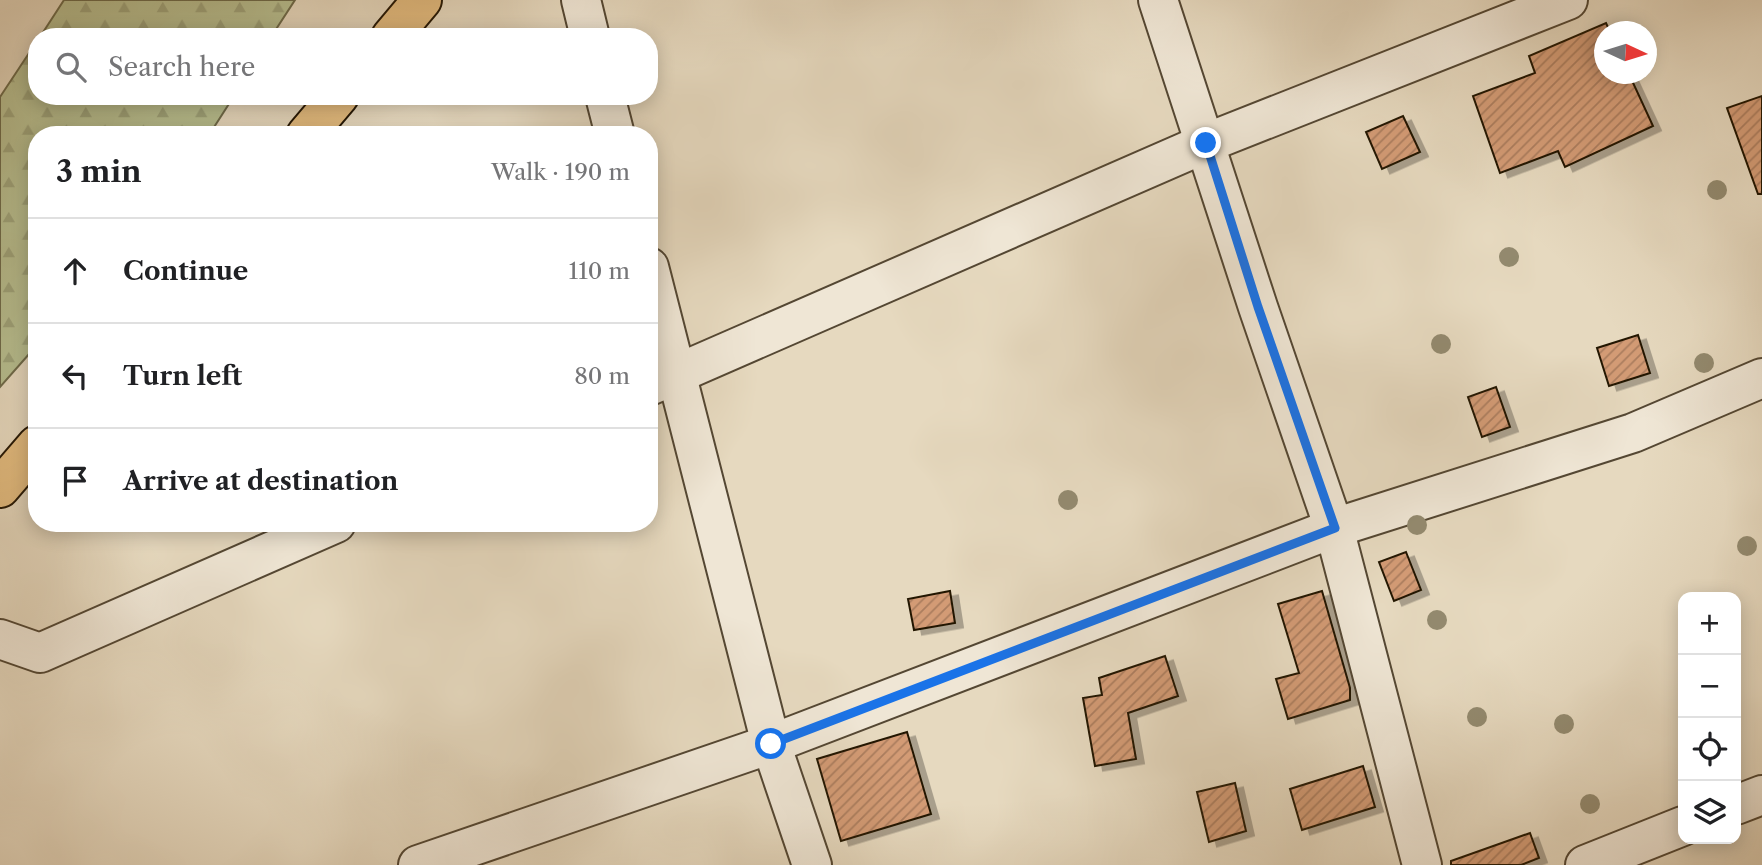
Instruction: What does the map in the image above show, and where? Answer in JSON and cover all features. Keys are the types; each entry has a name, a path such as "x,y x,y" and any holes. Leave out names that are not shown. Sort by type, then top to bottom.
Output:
{"main road":[{"path":"399,28 422,0"},
{"path":"314,126 331,105"},
{"path":"0,488 28,455"}],"street":[{"path":"581,0 588,28"},
{"path":"1158,0 1258,307 1335,528 1422,865"},
{"path":"663,380 1206,143 1568,0"},
{"path":"607,105 613,126"},
{"path":"658,340 663,380 771,744 811,865"},
{"path":"418,865 771,744 1335,528 1633,433 1762,378"},
{"path":"0,639 40,653 316,532"},
{"path":"1741,803 1762,795"},
{"path":"1585,865 1678,828"}],"green space":[{"path":"64,0 295,0 277,28 46,28"},
{"path":"28,55 28,105 228,105 215,126 28,126 28,355 0,387 0,97"}],"building":[{"path":"1594,28 1594,84 1634,84 1653,126 1565,167 1558,151 1500,173 1473,96 1535,73 1529,56"},
{"path":"1762,96 1762,194 1758,194 1727,108"},
{"path":"1403,116 1420,152 1382,169 1366,132"},
{"path":"1638,335 1650,373 1609,386 1597,348"},
{"path":"1496,387 1510,427 1482,437 1468,397"},
{"path":"1406,552 1421,590 1394,601 1379,562"},
{"path":"950,591 955,623 914,630 908,599"},
{"path":"1322,591 1350,688 1350,700 1288,719 1276,679 1299,673 1278,604"},
{"path":"1165,656 1178,696 1128,713 1136,759 1095,766 1083,698 1102,695 1099,678"},
{"path":"907,732 931,814 841,841 817,759"},
{"path":"1363,766 1375,807 1302,830 1290,789"},
{"path":"1235,783 1246,831 1209,842 1197,792"},
{"path":"1530,833 1539,858 1521,865 1451,865 1451,861"}],"route":[{"path":"771,744 1335,528 1258,307 1206,143"}]}
